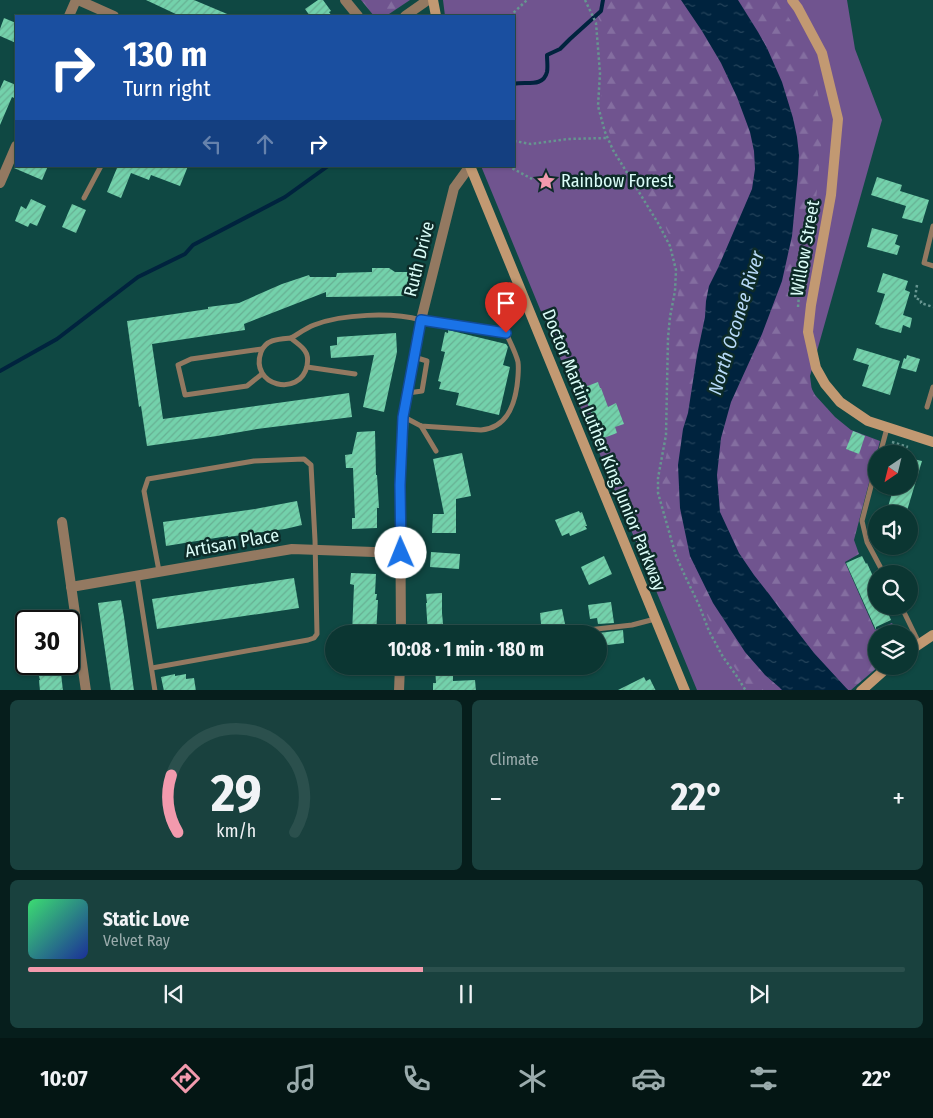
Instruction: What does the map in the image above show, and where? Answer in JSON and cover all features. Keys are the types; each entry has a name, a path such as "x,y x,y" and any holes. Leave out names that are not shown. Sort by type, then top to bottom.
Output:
{"street":[{"path":"70,15 77,0 112,15"},
{"path":"345,0 357,15"},
{"path":"406,15 428,0"},
{"path":"433,0 436,15"},
{"name":"Willow Street","path":"792,0 822,53 838,119 831,195 811,305 808,332 816,368 825,384 840,402 868,421 933,442"},
{"path":"0,183 15,148"},
{"name":"Ruth Drive","path":"401,625 400,485 403,417 421,320 454,188 469,167"},
{"name":"Doctor Martin Luther King Junior Parkway","path":"470,167 685,690"},
{"path":"62,522 86,690"},
{"name":"Artisan Place","path":"71,587 292,549 401,553"},
{"path":"919,643 933,634"},
{"path":"399,690 400,675"},
{"path":"861,690 879,675"}],"lane":[{"path":"84,198 100,167"},
{"path":"933,226 924,263 933,266"},
{"path":"262,374 247,386 185,395 178,365 190,359 262,349 272,340 290,338 313,325 344,316 408,316 421,320 506,333 518,361 518,373 513,406 507,417 498,425 481,430 421,426 403,417"},
{"path":"262,349 259,362 262,374 267,380 277,385 293,384 305,373 308,360 306,351 290,338"},
{"path":"306,367 355,374"},
{"path":"927,407 933,387"},
{"path":"421,426 436,451"},
{"path":"882,445 887,427"},
{"path":"152,668 314,638 317,634 311,465 304,459 254,461 148,479 144,492 159,572"},
{"path":"869,495 862,521 867,542 879,565"},
{"path":"138,576 155,690"},
{"path":"905,615 919,643"},
{"path":"607,628 632,625 656,619"}],"path":[{"path":"511,15 527,0"},
{"path":"585,0 596,23 600,73 599,115 613,150 670,246 676,270 668,338 666,435 658,478 658,493 676,556 723,657 746,690"},
{"path":"515,140 531,144 568,139 607,138"},
{"path":"510,167 532,179"},
{"path":"917,286 915,298 921,300 923,304 933,307"}],"green space":[{"path":"361,0 410,0 388,15 373,15"},
{"path":"443,0 847,0 855,49 882,120 810,376 833,558 847,690 697,690 481,167 515,167 515,15 445,15"},
{"path":"590,0 681,0 722,65 746,119 753,145 755,170 750,192 707,294 705,317 678,465 680,508 690,556 713,603 736,640 753,661 783,690 750,690 717,638 681,558 674,536 664,497 662,480 671,436 673,329 681,273 678,255 666,228 617,150 607,127 601,105 603,61 601,27"},
{"path":"738,0 777,0 796,29 812,67 822,112 823,127 815,210 794,307 794,334 800,366 815,395 835,417 851,430 880,441 879,445 868,445 868,487 854,540 859,554 845,562 873,625 868,625 868,675 851,690 848,690 814,653 754,575 739,553 720,512 717,475 721,438 731,402 762,334 782,281 792,236 798,174 799,155 797,137 782,82 758,32"}],"water":[{"name":"North Oconee River","path":"681,0 738,0 767,48 782,82 793,118 799,155 792,236 782,281 762,334 731,402 721,438 717,475 720,512 739,553 754,575 814,653 848,690 782,690 765,675 745,652 713,603 690,556 680,508 678,465 683,429 688,413 709,286 752,189 755,169 750,132 737,97 721,63"}],"building":[{"path":"146,0 194,0 230,15 178,15"},
{"path":"318,0 323,0 331,11 329,12 331,15 309,15 305,9"},
{"path":"4,18 15,23 15,43 0,36 0,29"},
{"path":"4,80 15,85 15,98 12,97 0,125 0,89"},
{"path":"15,166 48,167 42,180 14,168"},
{"path":"188,167 180,186 151,175 149,180 131,173 121,198 107,192 117,168"},
{"path":"877,177 902,185 900,191 929,200 922,223 902,218 906,206 871,195"},
{"path":"31,199 46,206 37,226 30,223 28,227 15,221 21,206 26,209"},
{"path":"72,204 86,210 76,233 62,227"},
{"path":"872,228 898,235 895,244 900,246 897,255 867,247"},
{"path":"372,268 389,268 395,272 409,272 409,296 326,297 326,292 244,324 245,330 152,344 163,419 349,393 352,417 147,446 141,406 139,407 127,321 239,303 282,284 309,275 310,277 336,277 337,273 372,272"},
{"path":"883,273 908,281 905,290 910,292 903,315 912,318 910,328 903,325 901,333 879,327 875,324 885,294 877,292"},
{"path":"448,330 506,344 508,347 503,365 510,367 499,415 456,405 459,393 439,389 441,382 438,381 445,352 441,351 445,332 448,333"},
{"path":"396,333 397,352 384,412 363,407 374,355 331,358 330,346 337,345 337,337"},
{"path":"857,348 900,361 890,395 862,386 869,365 853,360"},
{"path":"907,355 920,359 916,372 901,368"},
{"path":"598,382 608,407 616,403 624,424 615,427 617,433 601,439 599,435 596,436 593,426 596,425 587,402 583,403 579,393 583,392 582,388"},
{"path":"375,431 379,508 377,508 377,528 352,529 352,518 355,518 353,468 346,468 345,455 352,454 357,432"},
{"path":"853,431 865,436 859,454 846,449"},
{"path":"462,453 471,496 456,499 456,533 432,533 433,514 444,514 433,459"},
{"path":"918,460 922,461 918,474"},
{"path":"891,495 912,495 909,505 889,505"},
{"path":"297,501 302,525 166,546 163,522"},
{"path":"579,511 580,513 582,512 587,529 570,536 569,533 562,536 555,520"},
{"path":"431,552 460,554 459,569 430,567"},
{"path":"604,556 612,574 589,585 581,567"},
{"path":"862,556 868,565 868,612 846,563"},
{"path":"351,573 376,574 375,594 377,594 376,600 378,600 377,625 352,625 354,585 350,584"},
{"path":"294,578 299,608 157,629 152,599"},
{"path":"442,593 443,625 427,625 426,594"},
{"path":"121,600 134,690 111,690 98,603"},
{"path":"611,602 614,623 598,624 597,618 590,619 588,605"},
{"path":"562,609 565,625 541,625 540,613"},
{"path":"869,615 889,615 891,620 880,625 874,625"},
{"path":"623,630 624,643 607,645 607,632"},
{"path":"186,674 186,679 194,678 196,690 164,690 161,677"},
{"path":"39,675 61,675 63,690 40,690"},
{"path":"436,675 453,675 453,681 475,680 476,690 433,690 433,683 436,683"},
{"path":"644,677 646,681 650,679 656,690 618,690"}],"waterway":[{"path":"515,84 533,83 542,80 547,72 547,55 560,49 601,11 603,0"},
{"path":"0,371 57,339 138,277 185,254 193,245 285,197 327,167"}],"place":[{"name":"Rainbow Forest","path":"546,181"}],"route":[{"path":"401,553 400,485 403,417 421,320 506,333"}]}
